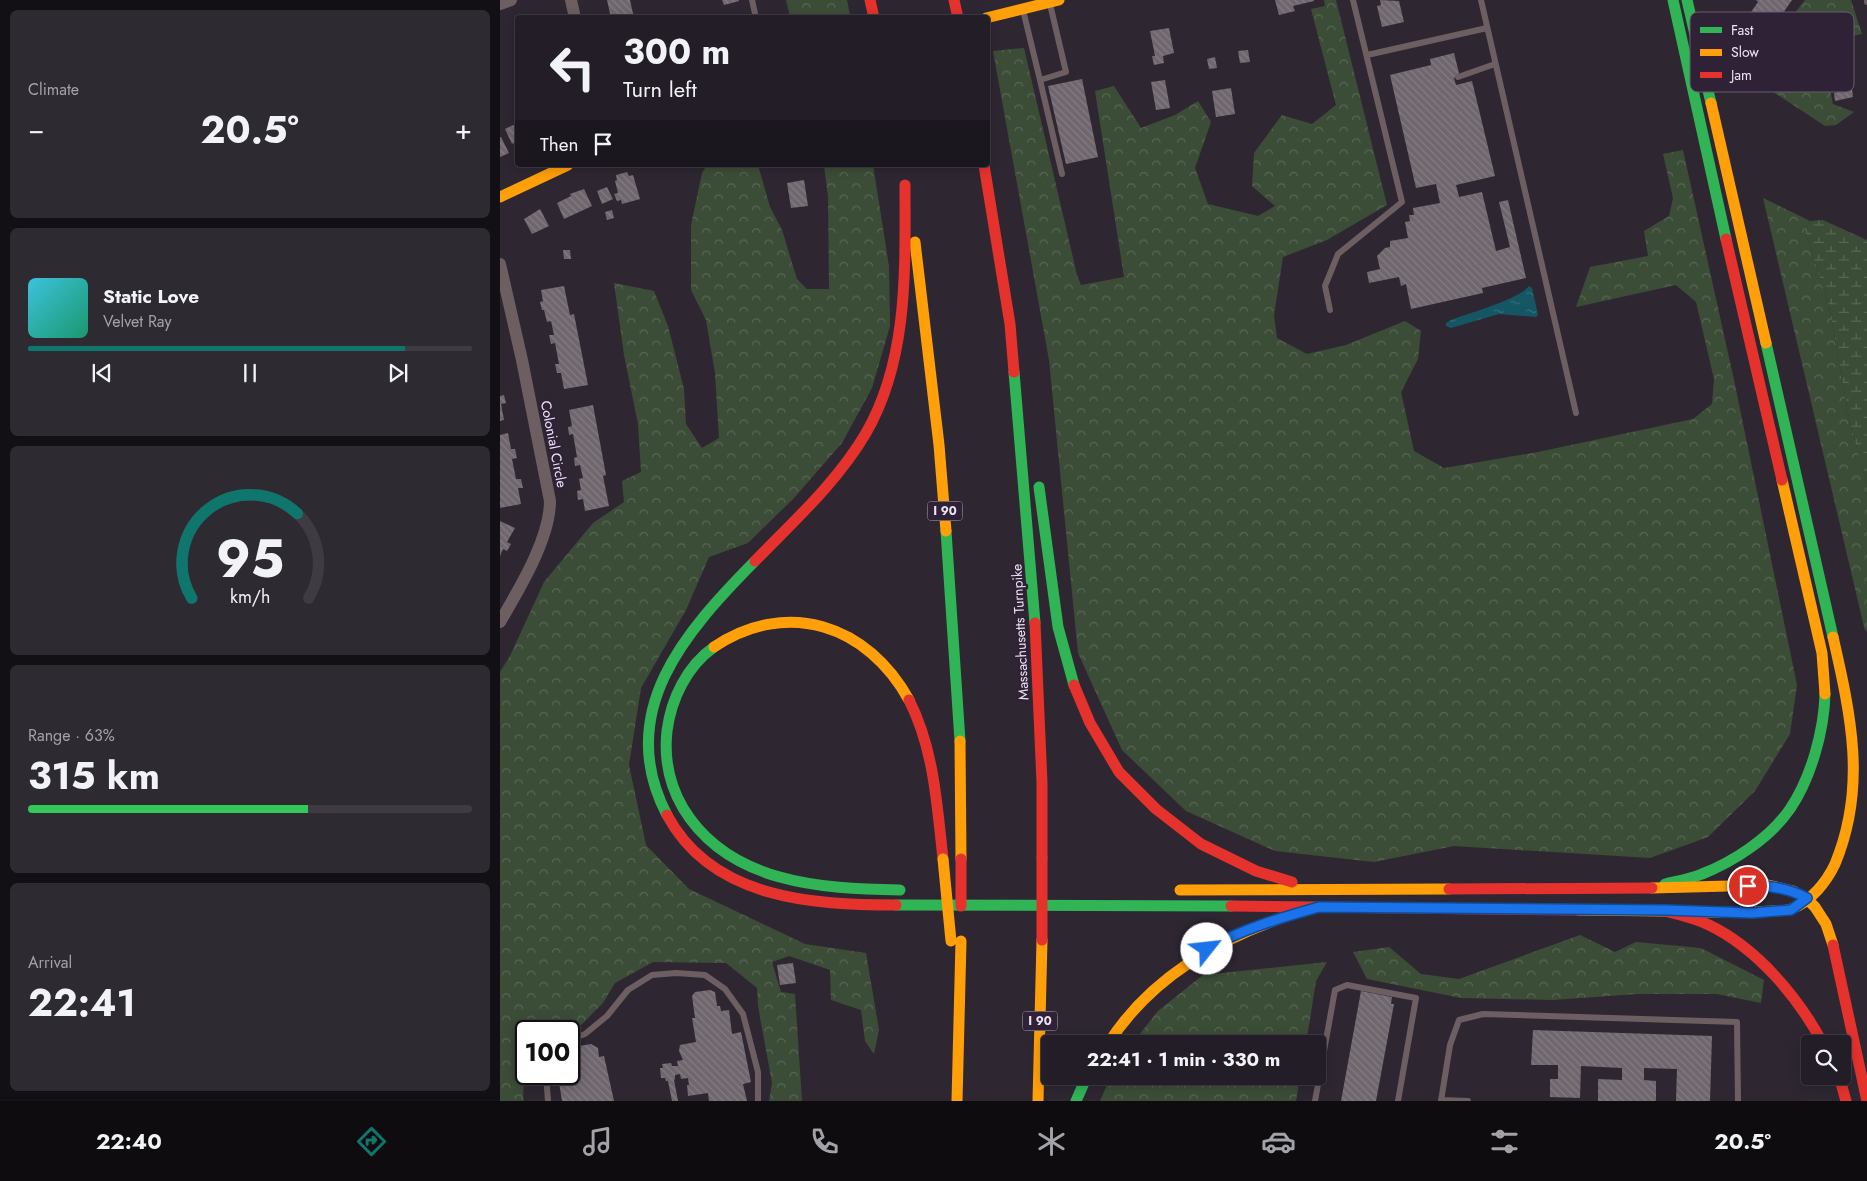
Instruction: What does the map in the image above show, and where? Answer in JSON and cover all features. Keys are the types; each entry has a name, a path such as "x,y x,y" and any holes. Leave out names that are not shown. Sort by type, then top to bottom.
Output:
{"main road":[{"path":"954,0 957,15"},
{"path":"1673,0 1690,75"},
{"path":"1687,0 1690,13"},
{"path":"990,17 1057,1"},
{"path":"1652,888 1707,872 1754,845 1788,812 1808,774 1820,738 1826,698 1822,653 1694,92"},
{"path":"906,185 900,337 889,381 868,430 848,461 702,618 674,657 659,688 650,717 648,743 651,774 660,802 677,832 696,853 728,876 758,890 796,900 860,905 1183,905 1666,910 1715,913 1771,913 1791,910 1828,880 1845,844 1854,810 1856,784 1855,739 1708,92"},
{"path":"500,196 564,167"},
{"name":"Massachusetts Turnpike","path":"984,167 1010,324 1034,607 1042,783 1042,940 1038,1101"},
{"name":"I 90","path":"903,172 920,272 939,445 951,587 960,746 961,859 956,941"},
{"path":"1010,324 1031,435"},
{"path":"1037,473 1058,626 1071,678 1090,723 1119,772 1156,809 1201,844 1256,871 1312,888"},
{"path":"908,890 812,886 774,877 745,865 722,851 700,832 684,811 674,790 667,770 665,749 666,730 679,690 689,672 707,652 730,637 763,625 790,621 818,624 840,632 863,645 880,661 899,684 913,709 928,749 936,786 943,859 956,941 959,1024 958,1101"},
{"path":"1173,890 1652,888 1768,885 1793,891 1807,898 1816,906 1826,924 1834,949 1867,1101"},
{"path":"934,890 975,890"},
{"path":"1030,890 1050,890"},
{"path":"1115,1035 1139,1004 1163,981 1191,959 1223,940 1241,932 1267,922 1319,907"},
{"path":"1666,910 1712,926 1751,953 1786,989 1818,1035"},
{"path":"1076,1101 1083,1085"},
{"path":"1842,1085 1846,1101"}],"street":[{"path":"500,4 511,0"},
{"path":"571,0 574,15"},
{"name":"Colonial Circle","path":"500,264 522,360 550,501 549,517 543,537 500,622"}],"lane":[{"path":"752,0 755,15"},
{"path":"1330,310 1325,286 1338,254 1402,202 1354,0"},
{"path":"1481,0 1576,413"},
{"path":"1040,80 1066,72 1057,1"},
{"path":"1023,9 1062,174"},
{"path":"1367,55 1487,28"},
{"path":"1458,77 1495,64"},
{"path":"580,1036 607,1016 628,990 652,975 676,973 705,975 725,989 743,1014 758,1072 758,1101"},
{"path":"1316,1101 1335,990 1347,985 1416,998 1398,1101"},
{"path":"1468,1101 1441,1100 1450,1045 1459,1020 1483,1014 1737,1022 1738,1101"},
{"path":"547,1085 548,1101"}],"green space":[{"path":"786,0 847,0 850,15 790,15"},
{"path":"1324,0 1336,0 1387,205 1327,240 1283,257 1274,315 1277,338 1307,354 1346,345 1405,321 1421,331 1418,359 1401,392 1414,451 1444,468 1538,452 1693,419 1712,404 1714,379 1696,302 1676,285 1576,307 1590,267 1648,256 1644,231 1669,216 1673,198 1663,154 1683,150 1734,380 1797,685 1790,734 1755,791 1708,837 1650,858 1454,846 1374,862 1275,851 1186,811 1122,750 1078,653 1049,360 993,51 1024,48 1077,275 1081,285 1124,277 1095,91 1114,86 1141,128 1175,115 1198,101 1211,122 1195,168 1208,204 1258,216 1275,206 1252,186 1254,153 1282,115 1312,124 1336,105 1311,9 1325,6"},
{"path":"1805,0 1851,0 1862,34 1854,36 1854,12 1795,12"},
{"path":"1773,92 1830,92 1833,104 1854,112 1836,125 1825,126"},
{"path":"706,167 759,167 770,207 782,230 797,279 807,289 829,289 828,197 824,167 873,167 889,266 890,326 872,388 842,443 794,498 748,543 709,557 686,610 641,688 629,765 646,845 689,889 805,944 866,953 879,1030 874,1054 865,1041 861,1010 831,1000 830,970 789,956 772,962 781,992 795,994 802,1101 769,1101 772,1083 758,1006 757,988 726,963 653,962 615,983 603,1003 580,1026 580,1020 515,1020 515,1085 524,1085 524,1101 500,1101 500,672 510,656 544,582 593,523 624,502 622,481 641,472 638,424 624,355 614,283 654,291 668,326 684,389 686,424 702,448 719,438 715,373 706,320 691,290 691,225 702,173"},
{"path":"1763,198 1810,221 1805,231 1829,306 1849,419 1867,485 1867,630 1865,631"},
{"path":"1823,220 1867,240 1867,485 1849,419 1829,306 1805,231 1810,221"},
{"path":"1580,935 1615,952 1636,942 1701,948 1764,980 1761,1003 1717,994 1637,994 1553,1000 1461,998 1367,979 1353,952 1389,947 1421,974 1459,979"},
{"path":"1327,962 1316,981 1307,1035 1139,1035 1158,1011 1203,975"},
{"path":"1107,1085 1299,1085 1296,1101 1100,1101"}],"water":[{"path":"1529,286 1532,288 1538,315 1536,317 1499,314 1451,328 1446,326 1446,323 1451,320 1493,306 1515,296"}],"building":[{"path":"607,0 630,0 633,15 610,15"},
{"path":"722,0 739,0 739,1 724,5"},
{"path":"1275,0 1314,1 1293,6 1295,11 1279,15"},
{"path":"1380,0 1399,1 1404,22 1382,27 1377,6 1381,5"},
{"path":"1756,0 1792,0 1784,12 1751,12 1758,2"},
{"path":"1169,28 1174,53 1163,56 1164,63 1154,65 1152,56 1155,56 1150,31"},
{"path":"1248,50 1250,62 1240,63 1238,51"},
{"path":"1454,53 1459,73 1454,78 1456,85 1472,81 1495,176 1456,185 1459,197 1482,192 1496,251 1510,247 1499,202 1508,200 1526,278 1482,288 1483,293 1411,309 1406,284 1401,286 1399,277 1369,283 1367,272 1380,269 1377,256 1385,248 1390,247 1390,241 1408,238 1405,222 1410,221 1409,215 1414,215 1413,208 1440,203 1436,184 1416,188 1390,75 1431,65 1430,59"},
{"path":"1215,57 1217,68 1209,69 1207,59"},
{"path":"1082,79 1098,157 1066,164 1048,86"},
{"path":"1165,80 1170,108 1156,110 1151,82"},
{"path":"1231,88 1235,114 1216,117 1212,91"},
{"path":"1852,92 1853,97 1835,101 1834,93"},
{"path":"513,125 515,127 515,142 512,144 505,129"},
{"path":"500,137 509,153 500,157"},
{"path":"627,172 629,176 633,175 640,199 622,204 621,200 617,201 614,194 618,193 615,181 617,180 616,175"},
{"path":"804,180 808,206 791,208 787,183"},
{"path":"607,187 613,199 602,204 597,191"},
{"path":"584,189 592,206 564,219 557,203 571,196 570,194"},
{"path":"540,209 549,226 532,234 524,219"},
{"path":"612,210 614,218 607,220 605,212"},
{"path":"563,250 570,250 571,259 564,259"},
{"path":"564,286 570,315 574,314 588,385 564,389 561,373 557,373 555,364 559,364 555,343 551,344 549,335 554,335 551,321 547,322 540,302 543,301 541,290"},
{"path":"504,395 506,403 501,404 504,420 500,421 500,396"},
{"path":"593,405 606,475 603,476 609,506 585,511 583,499 578,500 577,491 581,490 579,479 583,478 580,465 575,466 574,458 577,457 573,434 569,435 568,427 572,426 569,410"},
{"path":"508,433 511,449 515,449 517,458 512,459 516,479 521,479 523,488 518,488 521,504 500,508 500,435"},
{"path":"500,521 515,528 507,542 511,544 507,551 503,549 500,556"},
{"path":"793,963 796,983 780,985 777,965"},
{"path":"710,990 715,992 717,1006 720,1006 721,1011 729,1010 732,1034 741,1032 751,1082 743,1084 747,1101 709,1101 708,1093 688,1096 688,1078 681,1079 680,1074 675,1075 674,1080 678,1101 672,1101 668,1081 665,1078 661,1078 660,1068 663,1068 662,1064 671,1063 672,1066 678,1066 677,1061 683,1060 679,1051 680,1045 696,1042 692,1018 695,1018 692,996 695,992"},
{"path":"1361,991 1392,997 1391,1004 1394,1004 1376,1101 1341,1101"},
{"path":"1533,1030 1712,1036 1710,1101 1676,1101 1677,1069 1644,1068 1644,1080 1656,1081 1656,1101 1598,1101 1598,1079 1622,1080 1622,1068 1581,1066 1580,1098 1550,1097 1550,1079 1558,1079 1558,1065 1531,1065"},
{"path":"591,1044 598,1048 599,1057 604,1056 614,1101 562,1101 559,1085 580,1085 580,1046"}],"traffic: fast":[{"path":"1673,0 1690,77"},
{"path":"1687,0 1690,13"},
{"path":"1693,92 1726,239"},
{"path":"1708,92 1711,103"},
{"path":"1766,343 1833,637"},
{"path":"1014,372 1035,623"},
{"path":"1039,487 1058,627 1074,685"},
{"path":"946,531 960,741"},
{"path":"667,815 652,777 648,742 653,708 665,676 683,645 705,616 755,561"},
{"path":"714,647 688,673 682,684 672,707 666,741 667,761 674,790 683,808 702,833 725,852 751,867 779,877 839,887 900,890"},
{"path":"1665,884 1697,876 1726,863 1762,839 1782,820 1797,797 1810,769 1819,738 1825,694"},
{"path":"896,905 1231,906"},
{"path":"1076,1101 1083,1085"}],"traffic: slow":[{"path":"990,17 1059,0"},
{"path":"1711,103 1766,343"},
{"path":"500,197 564,167"},
{"path":"915,242 939,445 946,531"},
{"path":"1782,480 1822,653 1825,694"},
{"path":"714,647 742,632 770,624 797,622 823,627 849,637 872,653 892,674 909,700"},
{"path":"1681,911 1738,913 1789,910 1812,896 1832,871 1845,835 1851,807 1853,779 1850,723 1833,637"},
{"path":"960,741 961,859"},
{"path":"943,859 951,941"},
{"path":"1652,888 1768,885 1793,891 1807,899 1815,907 1826,924 1833,945"},
{"path":"1180,890 1449,889"},
{"path":"1578,910 1665,911"},
{"path":"1114,1035 1145,998 1190,962 1241,934 1296,913"},
{"path":"1038,1101 1042,940"},
{"path":"957,1101 961,941"}],"traffic: jam":[{"path":"870,0 873,15"},
{"path":"954,0 957,15"},
{"path":"984,167 1010,324 1014,372"},
{"path":"755,561 815,500 842,468 866,433 880,404 890,375 902,312 905,185"},
{"path":"1726,239 1782,480"},
{"path":"1035,623 1042,783 1042,858"},
{"path":"1074,685 1090,723 1119,772 1156,809 1201,844 1256,871 1292,882"},
{"path":"909,700 924,738 929,758 943,859"},
{"path":"667,815 686,843 710,864 737,880 767,892 798,899 831,903 896,905"},
{"path":"1042,858 1042,940"},
{"path":"961,859 961,906"},
{"path":"1449,889 1652,888"},
{"path":"1231,906 1578,910"},
{"path":"1665,911 1704,923 1727,935 1744,947 1789,992 1818,1035"},
{"path":"1833,945 1867,1101"},
{"path":"1842,1085 1846,1101"}],"route":[{"path":"1207,949 1223,940 1267,922 1319,907 1666,910 1715,913 1771,913 1791,910 1807,898 1793,891 1768,885 1748,886"}]}
